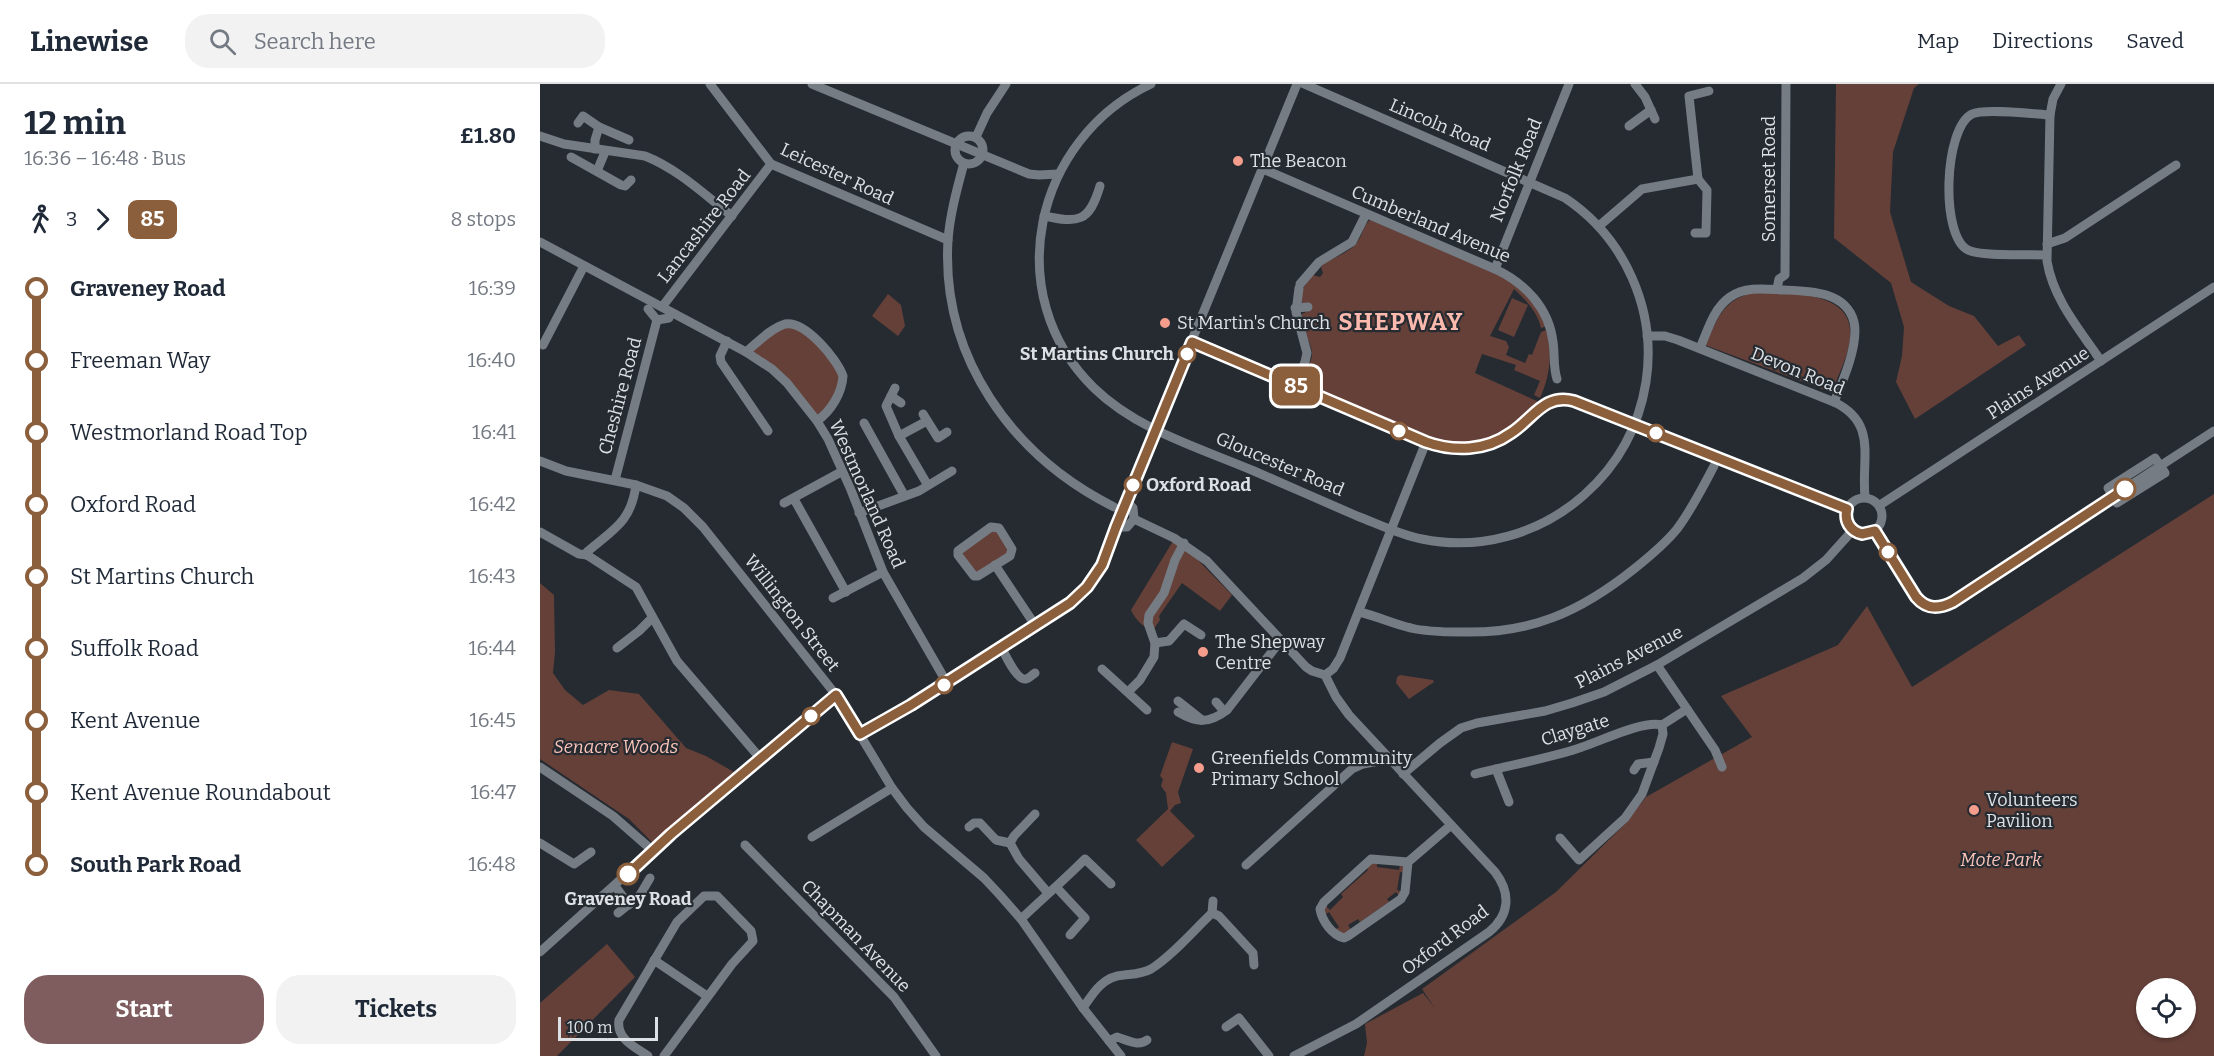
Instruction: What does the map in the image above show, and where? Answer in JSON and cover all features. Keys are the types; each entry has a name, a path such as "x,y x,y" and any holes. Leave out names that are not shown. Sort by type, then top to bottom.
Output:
{"street":[{"name":"Leicester Road","path":"710,84 771,164 929,234 948,240"},
{"path":"812,84 1029,174 1039,176 1058,174"},
{"path":"976,137 987,112 1006,84"},
{"name":"Gloucester Road","path":"1151,84 1120,101 1098,119 1078,142 1058,174 1044,216 1039,251 1046,307 1062,345 1094,387 1117,407 1156,429 1391,529 1424,540 1455,543 1490,541 1529,530 1560,514 1597,483 1621,451 1635,424"},
{"path":"860,734 947,683 1070,603 1087,587 1102,565 1126,501 1297,84"},
{"name":"Lincoln Road","path":"1304,84 1565,198 1599,226 1618,250 1633,278 1643,310 1647,336 1647,379 1635,424"},
{"name":"Norfolk Road","path":"1494,269 1569,84"},
{"path":"1629,126 1653,115 1635,84"},
{"name":"Somerset Road","path":"1786,84 1785,275 1791,281 1792,290"},
{"path":"2061,84 2053,99 2050,115 2046,255 2051,280 2059,296 2101,361"},
{"path":"1695,233 1706,233 1707,190 1698,179 1685,95 1709,91"},
{"path":"2046,255 1967,250 1957,240 1951,213 1949,188 1955,139 1960,126 1966,119 1982,112 2050,115"},
{"path":"578,123 584,116 599,127 625,140"},
{"path":"595,149 599,127"},
{"path":"540,136 564,144 605,152 645,156 656,160 677,173 732,216"},
{"path":"964,136 976,137 981,143 981,155 974,164 964,164 955,151 956,144 964,136"},
{"path":"597,171 605,152"},
{"path":"574,157 621,185 625,186 631,180"},
{"name":"Lancashire Road","path":"662,307 771,164"},
{"path":"964,164 953,206 948,240 955,314 968,358 981,384 1005,420 1042,460 1080,489 1114,507"},
{"path":"2047,244 2060,241 2176,165"},
{"name":"Cumberland Avenue","path":"1263,169 1494,269 1526,288 1543,312 1551,332 1557,379"},
{"path":"1599,226 1642,189 1698,179"},
{"path":"1044,216 1066,221 1082,219 1100,199 1100,186"},
{"path":"1295,386 1307,353 1295,308 1300,286 1352,242 1366,213"},
{"name":"Westmorland Road","path":"540,242 746,351 772,369 787,383 828,439 883,572 947,683"},
{"path":"543,339 585,266"},
{"name":"Somerset Road","path":"1777,289 1779,279 1785,275"},
{"name":"Plains Avenue","path":"1880,505 2214,287"},
{"path":"1700,348 1716,310 1738,292 1751,289 1777,289 1812,291 1826,295 1844,305 1852,316 1855,328 1854,344 1834,402"},
{"path":"1295,308 1308,307"},
{"name":"Cheshire Road","path":"648,309 657,320"},
{"name":"Cheshire Road","path":"657,320 669,318"},
{"name":"Cheshire Road","path":"615,480 657,320"},
{"path":"746,351 786,324 797,325 807,331 830,354 843,375 839,394 825,416 817,422"},
{"name":"Devon Road","path":"1647,336 1665,336 1700,348 1834,402 1854,415 1862,429 1865,497"},
{"path":"727,341 720,356 720,362 767,426"},
{"path":"1192,342 1426,442 1458,449 1491,444 1511,433 1540,406 1549,401 1558,399 1574,401 1847,509"},
{"path":"901,404 893,392 886,406 927,484"},
{"path":"900,436 925,418 938,438 947,432"},
{"path":"864,423 904,495"},
{"path":"1875,531 1920,601 1931,607 1939,608 1953,602 2214,431"},
{"path":"1325,675 1333,669 1340,658 1426,442"},
{"name":"Willington Street","path":"540,461 566,471 636,485 667,496 684,508 703,527 836,695 892,788 924,827 984,878 1021,919 1083,1008 1121,1056"},
{"path":"1359,612 1412,628 1449,632 1498,632 1526,627 1557,617 1590,600 1652,555 1676,530 1698,497 1714,466"},
{"path":"859,513 919,491 927,484 952,471"},
{"path":"841,472 789,501 846,592"},
{"path":"587,555 587,552 624,521 634,500 636,485"},
{"path":"1865,497 1880,505 1882,520 1875,531 1862,534 1853,530 1847,520 1847,509 1854,500 1865,497"},
{"path":"1116,527 1127,527 1134,519 1133,507 1126,501"},
{"name":"Oxford Road","path":"1134,519 1184,543 1216,569 1310,669 1325,675 1336,697 1349,715 1502,881 1507,899 1506,910 1502,920 1489,932 1359,1022 1294,1056"},
{"path":"995,526 999,528 1012,549 1010,556 995,565 974,576 971,575 958,555 958,551 995,526"},
{"name":"Plains Avenue","path":"1403,774 1461,728 1545,711 1572,703 1604,692 1657,665 1803,578 1826,560 1853,530"},
{"path":"540,532 579,554 587,555 636,587 677,661 760,758"},
{"path":"1128,692 1140,681 1154,657 1155,643 1148,623 1149,615 1164,593 1174,560 1184,543"},
{"path":"995,565 1035,626"},
{"path":"833,598 883,572"},
{"path":"617,648 652,618"},
{"path":"1155,643 1169,641 1184,624 1202,635"},
{"path":"1178,707 1192,720 1217,717 1227,710 1281,640"},
{"path":"1001,647 1022,679 1035,673"},
{"path":"1657,665 1715,750 1722,767"},
{"path":"1102,669 1148,710"},
{"path":"540,952 760,758 836,695"},
{"path":"1216,702 1223,710 1227,710"},
{"name":"Claygate","path":"1475,774 1571,751 1642,726 1654,723 1662,725 1687,709"},
{"path":"1560,838 1579,860 1624,818 1642,794 1663,734 1662,725"},
{"path":"1246,865 1352,769 1363,764 1389,759"},
{"path":"1634,771 1638,764 1654,762"},
{"path":"540,767 613,816 653,851"},
{"path":"1496,769 1509,802"},
{"path":"812,837 892,788"},
{"path":"1010,843 1035,814"},
{"path":"969,827 974,823 980,824 996,840 1010,843 1019,859 1085,918 1070,935"},
{"path":"1408,862 1371,859 1324,902 1320,909 1322,916 1335,935 1344,938 1348,936 1401,899 1405,892 1408,862 1451,825"},
{"path":"540,843 574,864 591,852"},
{"name":"Chapman Avenue","path":"745,845 894,997 936,1056"},
{"path":"1021,919 1085,859 1112,884"},
{"path":"618,913 640,895 650,878"},
{"path":"615,886 628,905"},
{"path":"648,1056 626,1041 618,1027 619,1020 677,922 697,900 704,896 717,896 754,936 749,946 707,996 664,1056"},
{"path":"1083,1008 1098,987 1108,979 1120,975 1138,974 1150,969 1212,913 1213,901"},
{"path":"1212,913 1219,916 1253,953 1254,965"},
{"path":"654,960 707,996"},
{"path":"1226,1027 1239,1018 1269,1056"},
{"path":"1109,1041 1118,1037 1144,1043 1147,1040"}],"green space":[{"path":"1836,84 1919,84 1914,88 1893,152 1890,212 1911,282 1949,306 1974,316 1998,346 2019,335 2026,345 1915,419 1896,382 1902,356 1904,327 1891,283 1834,238"},
{"path":"1370,220 1505,277 1533,301 1547,326 1541,328 1534,312 1514,289 1490,336 1506,341 1509,347 1506,355 1525,363 1529,354 1532,355 1541,332 1546,330 1549,364 1540,398 1534,395 1540,381 1514,370 1516,365 1482,354 1475,373 1539,402 1516,425 1492,439 1478,443 1464,444 1432,440 1304,386 1304,377 1312,352 1301,319 1302,314 1308,311 1302,301 1302,292 1313,275 1320,277 1324,263 1355,245"},
{"path":"1758,291 1821,298 1845,314 1850,327 1849,345 1832,393 1705,345 1719,317 1729,304"},
{"path":"888,294 901,305 905,326 898,336 872,316"},
{"path":"1512,298 1528,305 1514,337 1498,330"},
{"path":"797,325 829,354 843,385 817,421 787,383 746,352 773,331"},
{"name":"Mote Park","path":"2214,494 2214,1056 1364,1056 1367,1043 1365,1024 1423,993 1434,1007 1422,989 1556,892 1626,823 1646,797 1752,737 1721,696 1838,645 1867,606 1912,687"},
{"path":"992,530 996,530 1009,549 1008,554 977,573 961,554"},
{"path":"1173,541 1195,557 1232,595 1220,611 1182,583 1159,616 1160,620 1153,630 1140,623 1131,610"},
{"name":"Senacre Woods","path":"540,583 554,595 553,673 565,690 583,705 609,690 639,694 686,748 734,772 653,843 629,819 540,759"},
{"path":"1400,675 1434,682 1409,699 1396,683"},
{"path":"1172,742 1193,749 1178,792 1181,803 1175,805 1170,811 1195,836 1162,867 1136,840 1168,809 1166,793 1161,786 1163,779 1160,776"},
{"path":"1373,861 1377,862 1377,867 1399,870 1400,864 1404,866 1405,873 1400,872 1397,890 1403,892 1400,897 1396,892 1387,899 1389,902 1360,922 1358,919 1348,925 1351,930 1343,936 1335,930 1339,927 1329,912 1324,915 1323,909 1325,905 1330,910 1343,897 1341,894 1368,870 1367,868"},
{"path":"607,944 635,977 557,1056 540,1056 540,1003"}],"bus line":[{"name":"85","path":"628,874 671,834 836,695 860,734 911,705 1070,603 1087,587 1102,565 1192,342 1426,442 1446,448 1483,446 1497,441 1525,423 1540,406 1549,401 1558,399 1574,401 1847,509 1846,518 1851,529 1862,534 1875,531 1916,597 1923,604 1934,608 1953,602 2125,489"}],"place":[{"name":"The Beacon","path":"1238,161"},
{"name":"St Martin's Church","path":"1165,323"},
{"name":"St Martins Church","path":"1187,354"},
{"name":"Oxford Road","path":"1133,485"},
{"name":"The Shepway Centre","path":"1203,652"},
{"name":"Greenfields Community Primary School","path":"1199,768"},
{"name":"Volunteers Pavilion","path":"1974,810"},
{"name":"Graveney Road","path":"628,874"}],"district":[{"name":"SHEPWAY","path":"1401,322"}]}
